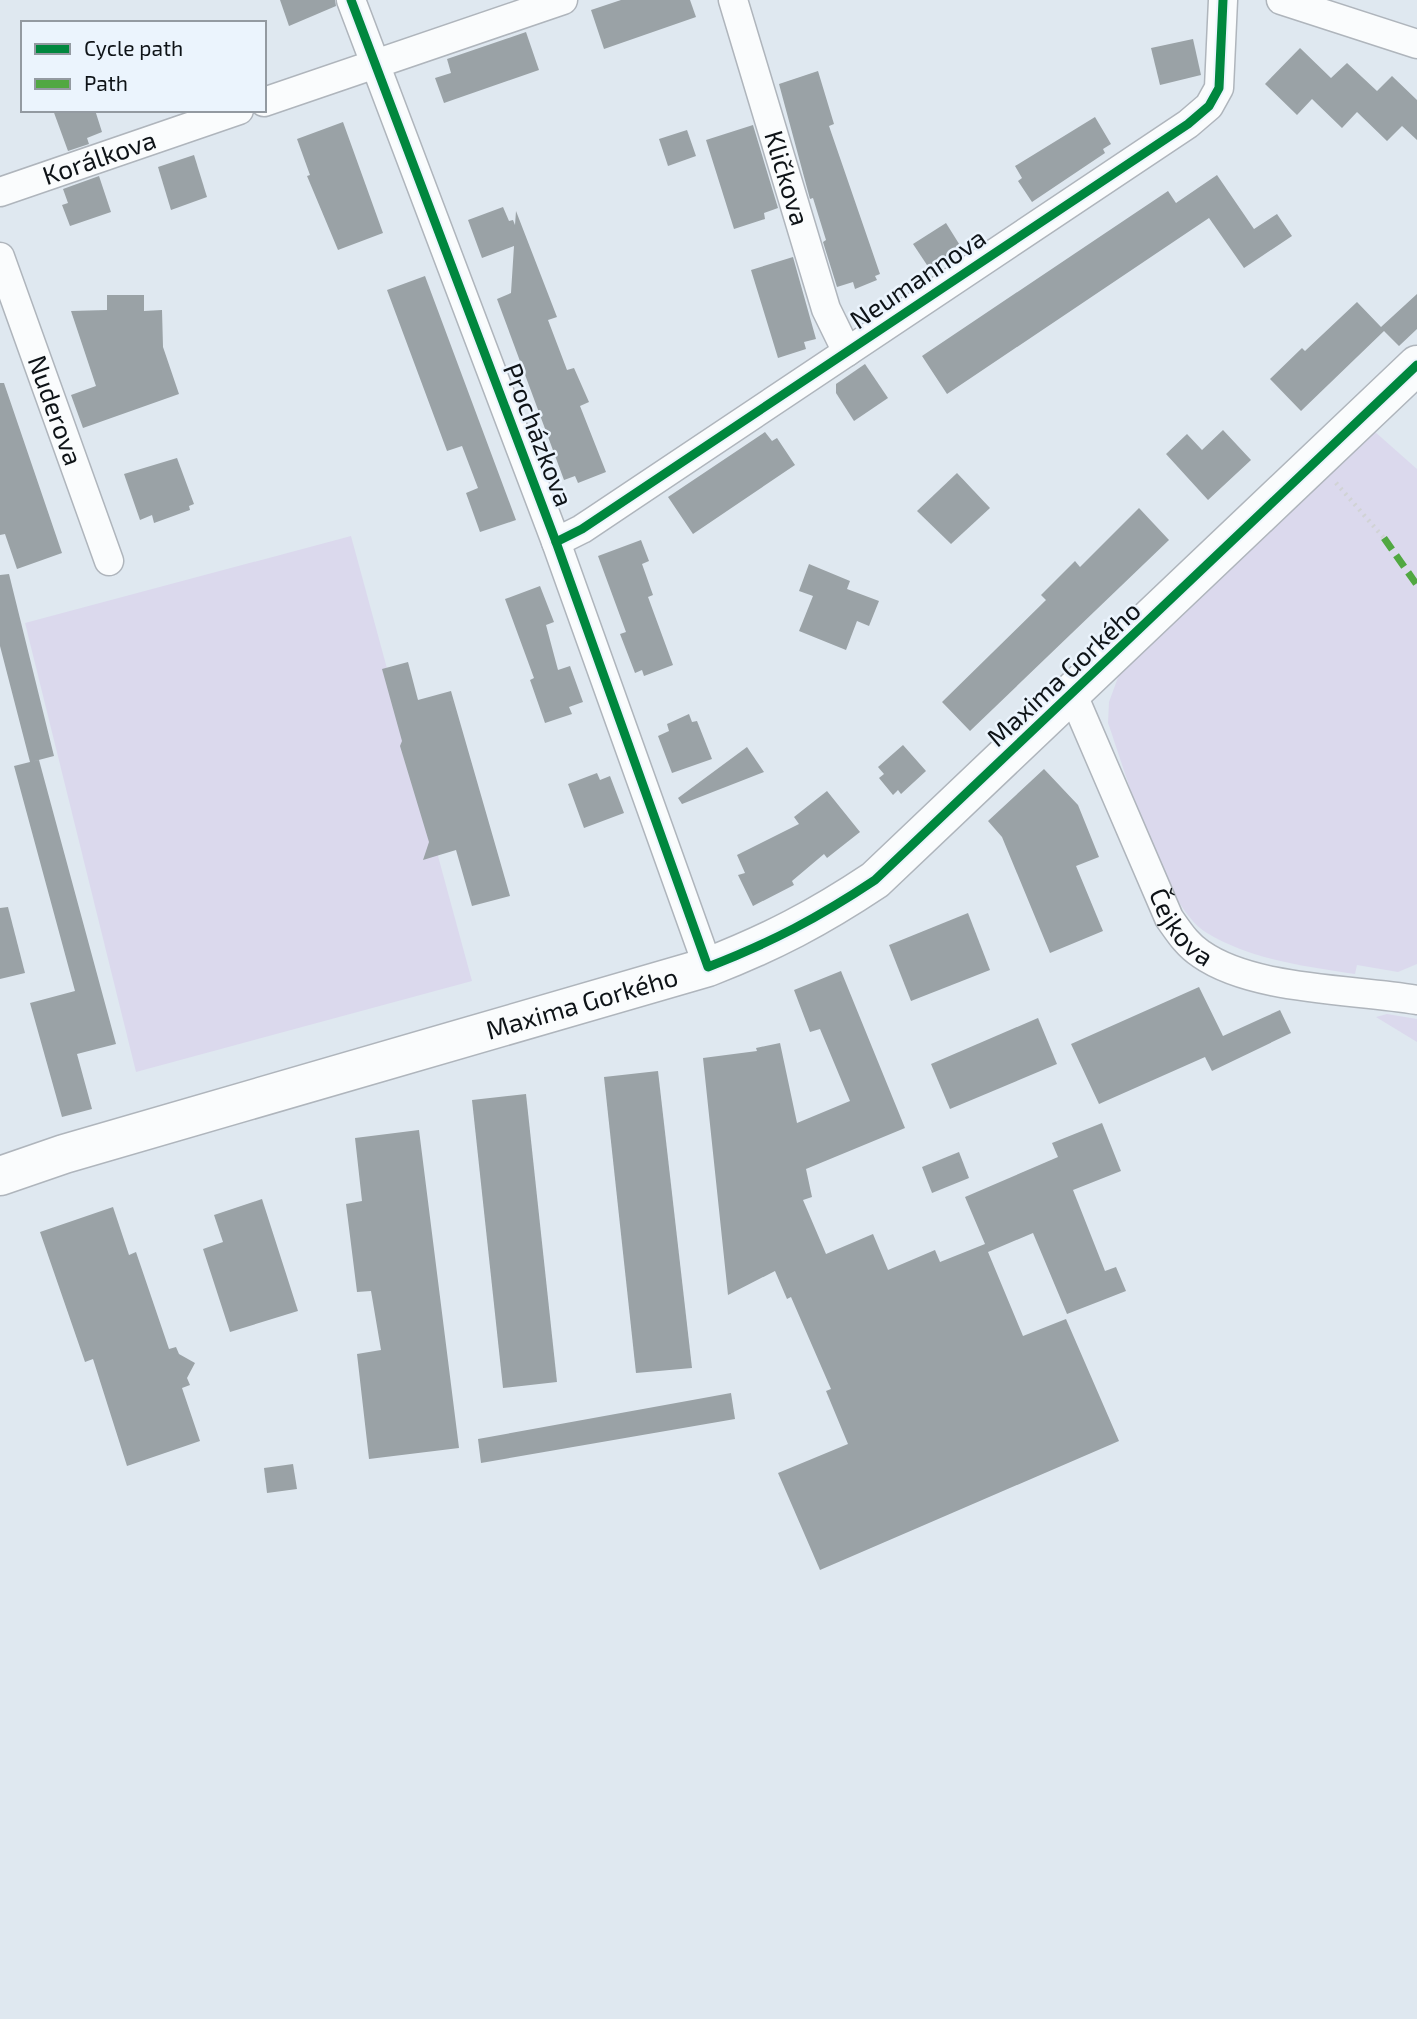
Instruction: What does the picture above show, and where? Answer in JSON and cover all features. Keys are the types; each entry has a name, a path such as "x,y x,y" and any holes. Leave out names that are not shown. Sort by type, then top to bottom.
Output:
{"street":[{"name":"Procházkova","path":"351,0 373,65 556,542 708,967"},
{"path":"266,101 563,0"},
{"name":"Kličkova","path":"733,0 826,309 847,352"},
{"name":"Neumannova","path":"556,542 582,529 1188,124 1209,106 1219,88 1223,0"},
{"path":"1281,0 1417,44"},
{"name":"Korálkova","path":"0,192 233,112"},
{"name":"Nuderova","path":"0,257 109,561"},
{"name":"Maxima Gorkého","path":"0,1176 64,1154 708,967 770,943 816,919 875,880 1073,695 1417,365"},
{"name":"Čejkova","path":"1073,695 1169,918 1185,941 1202,955 1226,967 1263,978 1417,1000"}],"path":[{"path":"1317,461 1384,538"}],"shaded area":[{"path":"1374,431 1417,469 1417,964 1398,972 1357,965 1355,974 1279,961 1242,950 1207,933 1191,919 1161,868 1108,723 1109,702 1120,672"},
{"path":"351,536 472,981 136,1072 25,623"},
{"path":"1387,1014 1417,1019 1417,1042 1376,1017"}],"building":[{"path":"280,0 335,0 336,6 289,26"},
{"path":"621,0 690,0 696,17 604,49 591,10"},
{"path":"526,32 539,70 444,103 435,78 451,73 447,59"},
{"path":"1193,39 1201,75 1160,85 1151,48"},
{"path":"1300,48 1331,78 1347,63 1377,91 1392,76 1417,100 1417,140 1402,126 1387,141 1357,112 1342,128 1312,99 1297,115 1265,84"},
{"path":"818,71 834,124 829,126 880,274 875,276 877,280 855,289 853,282 837,287 823,242 826,240 813,198 810,199 779,84"},
{"path":"54,112 96,112 102,132 87,138 89,144 68,151"},
{"path":"1095,117 1111,144 1103,149 1105,153 1032,202 1018,181 1022,178 1015,166"},
{"path":"343,122 383,233 338,250 307,176 310,175 297,139"},
{"path":"753,125 778,208 764,213 765,219 734,229 706,140"},
{"path":"687,130 696,156 668,166 659,139"},
{"path":"194,155 207,197 171,210 158,167"},
{"path":"1217,175 1254,229 1277,214 1292,236 1244,268 1209,218 947,394 922,356 1168,191 1176,203"},
{"path":"99,176 111,212 70,226 62,205 68,203 63,189"},
{"path":"503,207 509,221 513,220 515,225 516,211 557,317 548,320 567,370 574,368 589,402 580,406 606,472 578,483 575,476 564,480 497,299 511,293 514,246 482,258 468,220"},
{"path":"946,223 961,247 929,268 913,244"},
{"path":"793,257 816,339 804,342 806,349 778,358 751,270"},
{"path":"425,276 516,520 480,532 466,493 478,488 462,446 447,451 387,290"},
{"path":"1417,294 1417,329 1399,346 1384,331 1301,411 1270,379 1302,348 1305,351 1357,302 1381,327"},
{"path":"107,295 144,295 144,311 162,310 163,347 179,394 83,428 71,395 96,386 71,311 107,310"},
{"path":"865,364 888,398 854,421 836,393 836,384"},
{"path":"0,383 4,383 62,553 17,569 5,534 0,535"},
{"path":"1223,430 1251,460 1208,500 1166,454 1187,434 1202,450"},
{"path":"765,432 772,441 777,438 795,465 693,534 668,497"},
{"path":"177,458 194,504 189,506 190,510 154,523 152,515 140,520 124,474"},
{"path":"957,473 990,508 951,544 917,511"},
{"path":"1139,508 1169,540 970,731 942,702 1046,600 1041,595 1075,561 1080,567"},
{"path":"641,540 649,561 642,564 653,595 648,597 673,665 644,676 642,670 635,673 620,634 626,632 598,556"},
{"path":"809,564 850,581 847,589 879,601 869,626 857,621 846,650 799,631 813,596 799,591"},
{"path":"9,574 54,756 31,762 39,760 116,1044 77,1054 92,1109 62,1117 30,1003 75,991 14,766 30,762 0,646 0,575"},
{"path":"540,586 554,622 546,625 558,670 570,666 583,702 569,707 572,714 545,723 530,680 534,678 505,599"},
{"path":"408,662 418,700 451,691 510,896 472,906 456,850 423,860 429,842 400,746 402,741 382,669"},
{"path":"689,714 692,722 697,721 712,759 672,773 658,736 669,731 667,724"},
{"path":"903,745 926,771 901,794 898,790 893,795 879,778 884,774 878,767"},
{"path":"747,747 764,772 682,804 678,798"},
{"path":"1044,769 1078,805 1099,857 1076,866 1103,931 1050,953 1002,837 988,821"},
{"path":"597,773 600,780 610,776 624,813 584,828 568,784"},
{"path":"827,791 860,832 827,858 824,854 792,881 794,885 753,906 738,875 745,873 737,855 799,824 794,817"},
{"path":"8,907 25,973 0,979 0,908"},
{"path":"968,913 990,970 911,1001 889,945"},
{"path":"841,971 905,1128 806,1169 812,1197 803,1200 826,1254 873,1234 888,1270 935,1250 940,1262 985,1244 965,1197 1058,1157 1052,1143 1102,1123 1121,1171 1073,1190 1105,1271 1116,1267 1126,1291 1067,1314 1033,1233 988,1252 1023,1336 1066,1319 1119,1441 820,1570 778,1473 848,1444 826,1391 831,1389 791,1297 787,1299 775,1271 728,1295 703,1058 757,1051 756,1048 780,1043 797,1123 850,1101 820,1029 810,1032 794,990"},
{"path":"1199,987 1223,1036 1280,1010 1291,1033 1212,1071 1205,1057 1099,1104 1071,1044"},
{"path":"1038,1018 1057,1064 950,1109 931,1064"},
{"path":"658,1071 692,1368 636,1373 604,1077"},
{"path":"526,1094 557,1382 503,1388 472,1100"},
{"path":"419,1130 459,1448 369,1459 357,1354 381,1350 371,1291 357,1292 346,1204 362,1201 355,1138"},
{"path":"959,1152 969,1178 932,1193 922,1167"},
{"path":"262,1199 298,1311 230,1332 203,1249 223,1242 214,1215"},
{"path":"113,1207 129,1255 136,1252 169,1349 176,1347 179,1354 195,1363 187,1378 190,1385 182,1388 200,1441 127,1466 93,1359 85,1362 40,1232"},
{"path":"731,1393 735,1419 481,1463 478,1439"},
{"path":"293,1464 297,1489 267,1493 264,1468"}],"marked path":[{"path":"1384,538 1417,585"}],"cycle path":[{"path":"351,0 556,542 708,967 794,928 875,880 1417,365"},
{"path":"556,542 582,529 1188,124 1209,106 1219,88 1223,0"}]}
